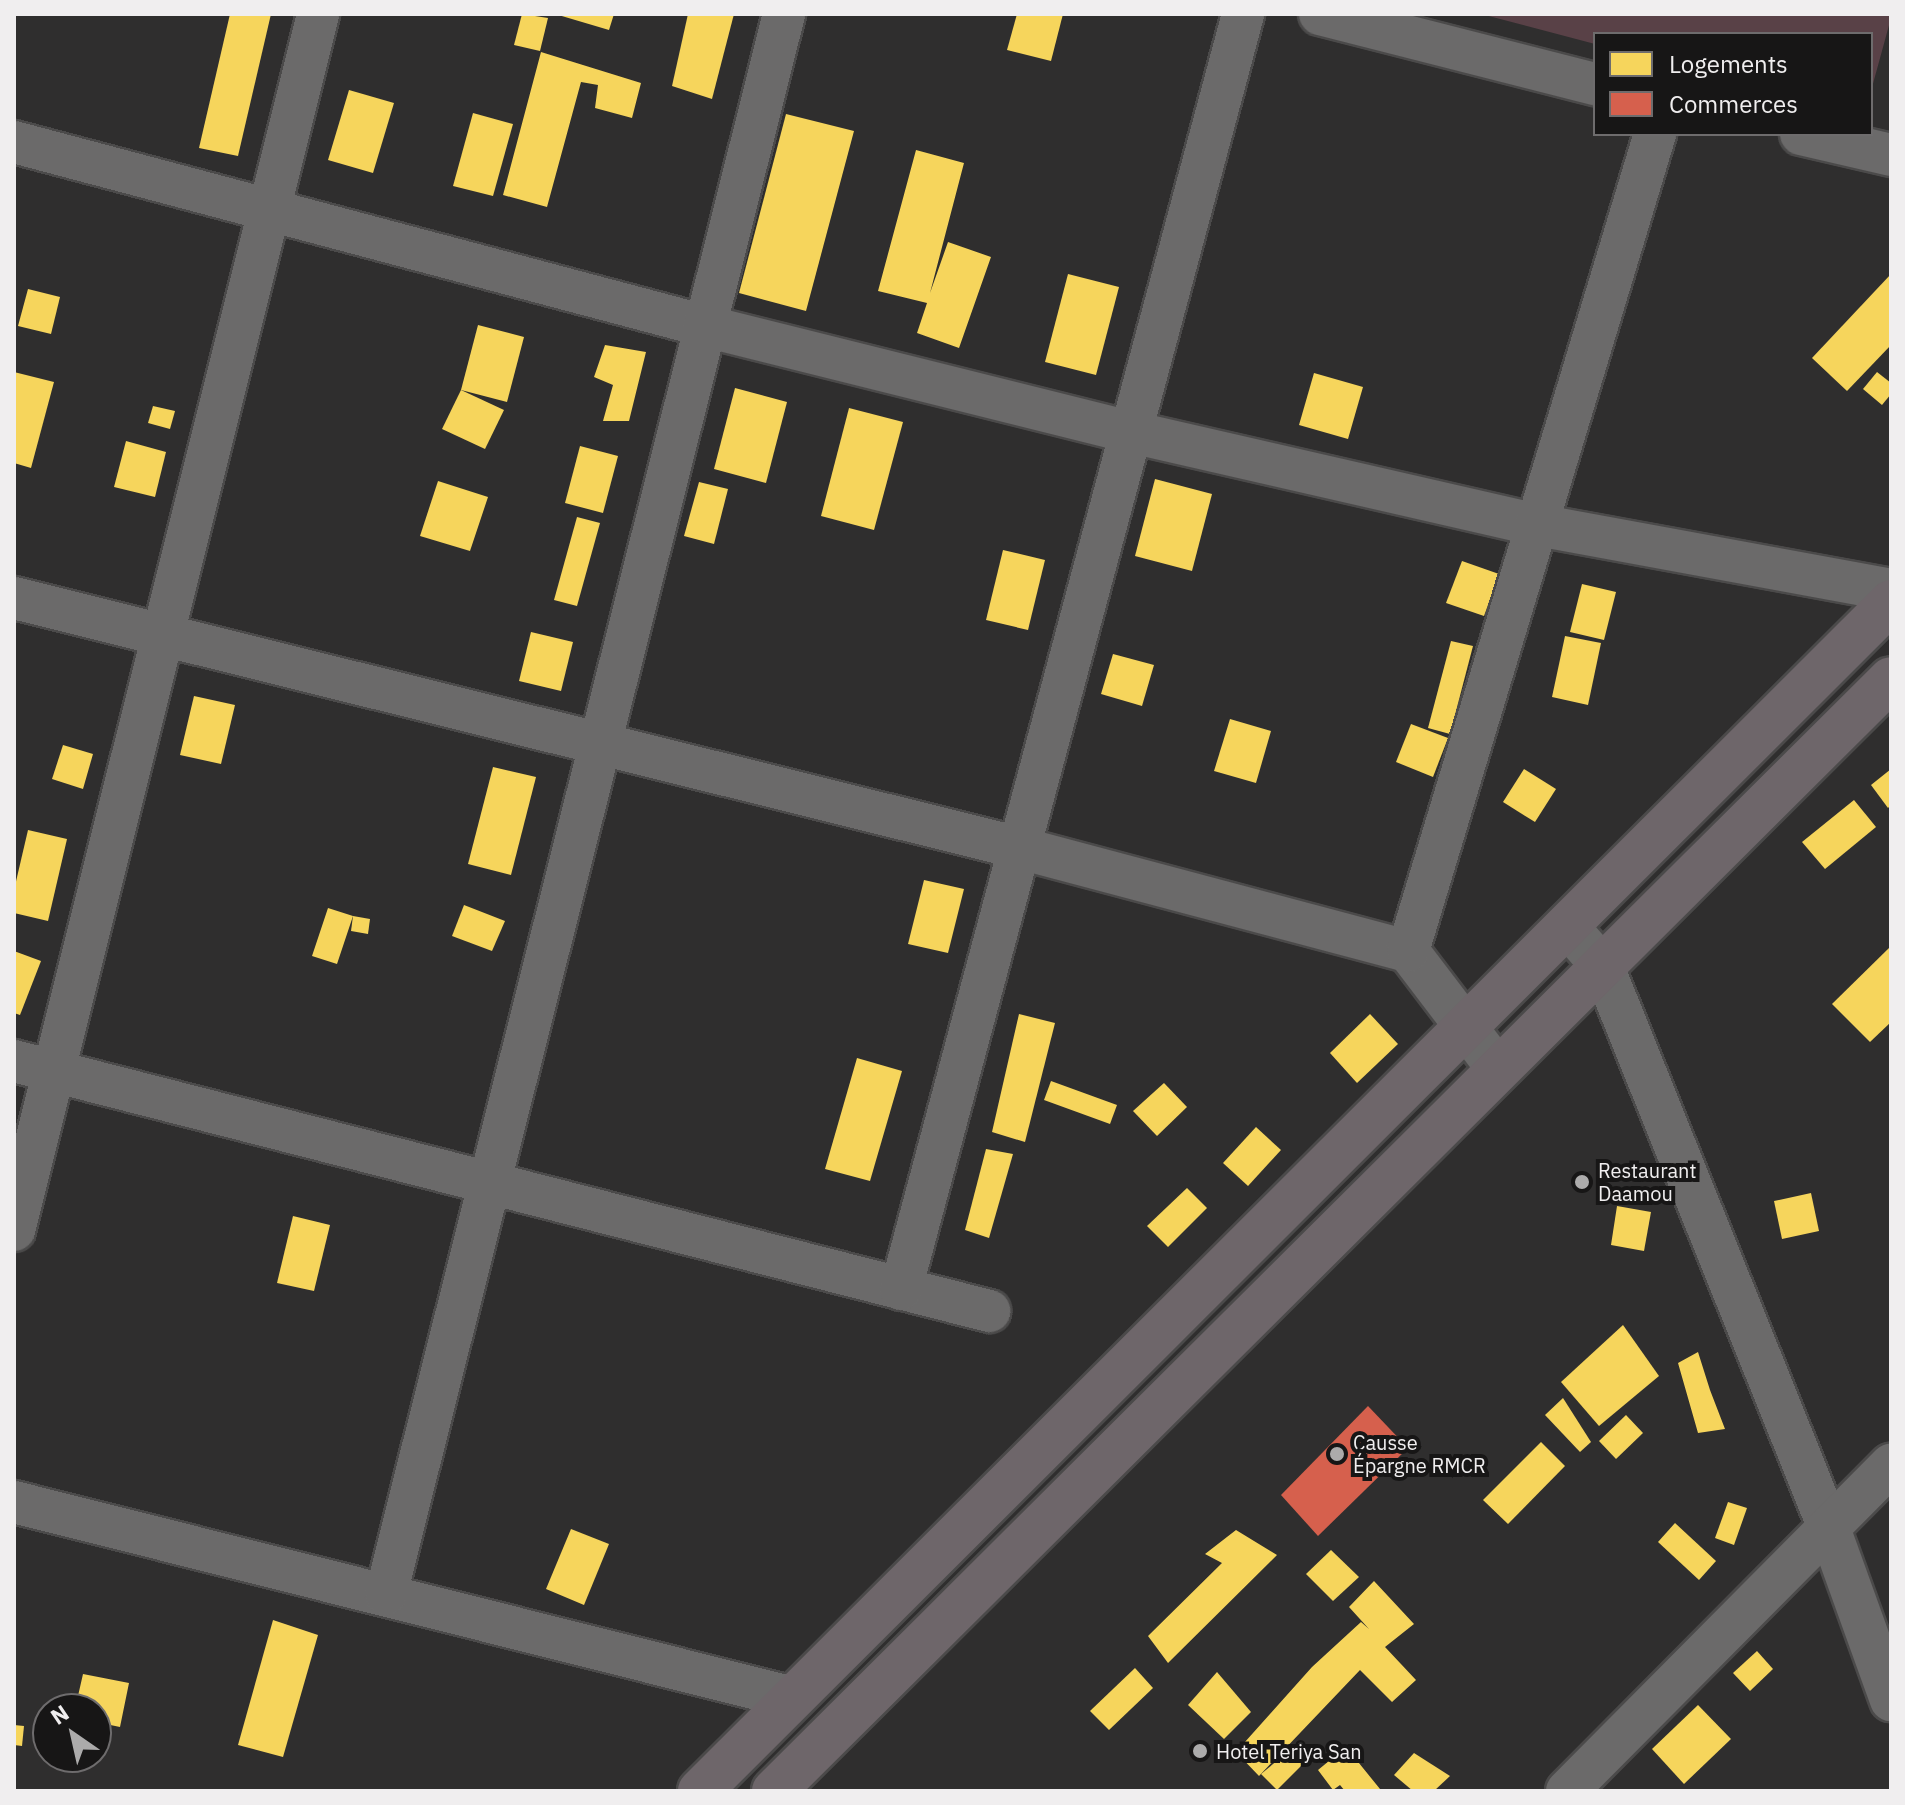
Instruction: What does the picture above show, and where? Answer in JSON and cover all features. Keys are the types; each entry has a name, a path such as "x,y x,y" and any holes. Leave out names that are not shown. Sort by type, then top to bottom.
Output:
{"main road":[{"path":"700,1791 1891,602"},
{"path":"774,1791 1891,679"}],"street":[{"path":"14,1230 318,14"},
{"path":"386,1594 784,14"},
{"path":"901,1289 1243,14"},
{"path":"1320,14 1593,83"},
{"path":"1408,951 1654,136"},
{"path":"1810,136 1891,155"},
{"path":"14,142 705,326 1131,432 1537,525 1891,590"},
{"path":"14,598 1020,848 1408,951 1498,1069"},
{"path":"1567,926 1603,967 1829,1528 1891,1700"},
{"path":"14,1061 989,1311"},
{"path":"1567,1791 1891,1465"},
{"path":"14,1502 793,1698"}],"shaded area":[{"path":"1481,14 1891,14 1873,84 1873,32 1593,32 1593,43"}],"building: Logements":[{"path":"230,14 271,14 238,156 199,148"},
{"path":"522,14 548,18 540,51 514,45"},
{"path":"555,14 614,14 609,30"},
{"path":"688,14 734,14 712,99 672,86"},
{"path":"1017,14 1063,14 1051,61 1007,50"},
{"path":"541,52 641,83 632,118 595,108 598,85 581,82 547,207 503,195"},
{"path":"349,90 394,103 373,173 328,160"},
{"path":"473,113 513,124 493,196 453,186"},
{"path":"786,114 854,131 806,311 739,293"},
{"path":"916,150 964,163 930,293 948,242 991,257 959,348 917,333 927,303 878,291"},
{"path":"1068,274 1119,287 1096,375 1045,362"},
{"path":"1891,274 1891,345 1847,391 1812,358"},
{"path":"28,289 60,297 51,334 18,326"},
{"path":"478,325 524,337 507,402 461,390"},
{"path":"605,345 646,352 629,421 603,421 613,385 594,377"},
{"path":"14,372 54,382 31,468 14,463"},
{"path":"1877,372 1891,383 1891,394 1882,405 1863,389"},
{"path":"1314,373 1363,387 1348,439 1299,425"},
{"path":"735,388 787,402 766,483 714,469"},
{"path":"461,390 504,410 485,449 442,429"},
{"path":"153,406 175,411 170,429 148,423"},
{"path":"849,408 903,422 874,530 821,516"},
{"path":"126,441 166,452 155,497 114,487"},
{"path":"580,446 618,456 603,513 565,503"},
{"path":"1155,479 1212,494 1192,571 1135,556"},
{"path":"438,481 488,497 470,551 420,536"},
{"path":"699,482 728,489 714,544 684,536"},
{"path":"577,517 600,523 577,606 554,600"},
{"path":"1003,550 1045,560 1028,630 986,620"},
{"path":"1462,561 1499,574 1484,616 1446,603"},
{"path":"1582,584 1616,592 1604,640 1570,632"},
{"path":"531,632 573,642 561,691 519,681"},
{"path":"1565,636 1601,643 1588,705 1552,697"},
{"path":"1451,641 1473,646 1450,734 1428,728"},
{"path":"1113,654 1154,665 1142,706 1101,694"},
{"path":"194,696 235,705 221,764 180,755"},
{"path":"1230,719 1271,731 1256,783 1214,771"},
{"path":"1411,724 1448,738 1433,777 1396,762"},
{"path":"63,745 93,754 83,789 52,779"},
{"path":"493,767 536,777 511,875 468,864"},
{"path":"1524,769 1556,789 1535,822 1503,802"},
{"path":"1891,769 1891,805 1888,808 1871,785"},
{"path":"1854,800 1876,827 1825,869 1802,842"},
{"path":"28,830 67,839 48,921 14,913 14,890"},
{"path":"924,880 964,889 948,953 908,944"},
{"path":"464,905 505,921 492,951 452,936"},
{"path":"328,908 353,916 337,964 312,956"},
{"path":"353,916 370,919 368,934 351,931"},
{"path":"1889,948 1891,1022 1870,1042 1832,1004"},
{"path":"14,951 41,961 20,1015 14,1013"},
{"path":"1019,1014 1055,1023 1025,1142 992,1132"},
{"path":"1370,1014 1398,1044 1357,1083 1330,1053"},
{"path":"857,1058 902,1071 870,1181 825,1169"},
{"path":"1051,1081 1117,1105 1110,1124 1044,1100"},
{"path":"1164,1083 1187,1107 1157,1136 1133,1111"},
{"path":"1256,1127 1281,1150 1248,1186 1223,1163"},
{"path":"986,1149 1013,1154 989,1238 965,1230"},
{"path":"1187,1188 1207,1208 1168,1247 1147,1226"},
{"path":"1811,1193 1819,1231 1782,1239 1774,1201"},
{"path":"1617,1206 1651,1212 1644,1251 1611,1245"},
{"path":"293,1216 330,1225 314,1291 277,1283"},
{"path":"1623,1325 1659,1376 1599,1426 1561,1382"},
{"path":"1698,1352 1725,1429 1698,1433 1678,1363"},
{"path":"1563,1398 1591,1442 1580,1452 1545,1415"},
{"path":"1626,1415 1643,1433 1616,1459 1599,1441"},
{"path":"1541,1442 1565,1466 1508,1524 1483,1500"},
{"path":"1728,1502 1747,1508 1734,1545 1715,1538"},
{"path":"1675,1523 1716,1561 1699,1580 1658,1542"},
{"path":"571,1529 609,1544 584,1605 546,1589"},
{"path":"1236,1530 1277,1555 1168,1663 1148,1636 1222,1563 1205,1554"},
{"path":"1331,1550 1359,1577 1333,1601 1306,1574"},
{"path":"1374,1581 1414,1624 1385,1647 1416,1680 1392,1702 1360,1670 1259,1776 1236,1752 1312,1667 1361,1622 1369,1629 1349,1607"},
{"path":"273,1620 318,1635 283,1757 238,1745"},
{"path":"1757,1651 1773,1669 1750,1691 1733,1673"},
{"path":"1135,1668 1153,1688 1109,1730 1090,1711"},
{"path":"1217,1672 1251,1712 1224,1739 1188,1705"},
{"path":"83,1674 129,1683 120,1727 112,1725 112,1693 79,1693"},
{"path":"1698,1705 1731,1739 1684,1784 1652,1749"},
{"path":"14,1725 24,1726 22,1746 14,1745"},
{"path":"1296,1745 1307,1760 1277,1790 1261,1774"},
{"path":"1346,1747 1380,1789 1378,1791 1345,1791 1340,1785 1333,1790 1318,1770"},
{"path":"1414,1753 1450,1776 1434,1791 1413,1791 1394,1775"}],"building: Commerces":[{"path":"1368,1406 1408,1448 1318,1536 1281,1495"}],"place":[{"name":"Restaurant Daamou","path":"1582,1182"},
{"name":"Causse Épargne RMCR","path":"1337,1454"},
{"name":"Hotel Teriya San","path":"1200,1751"}]}
